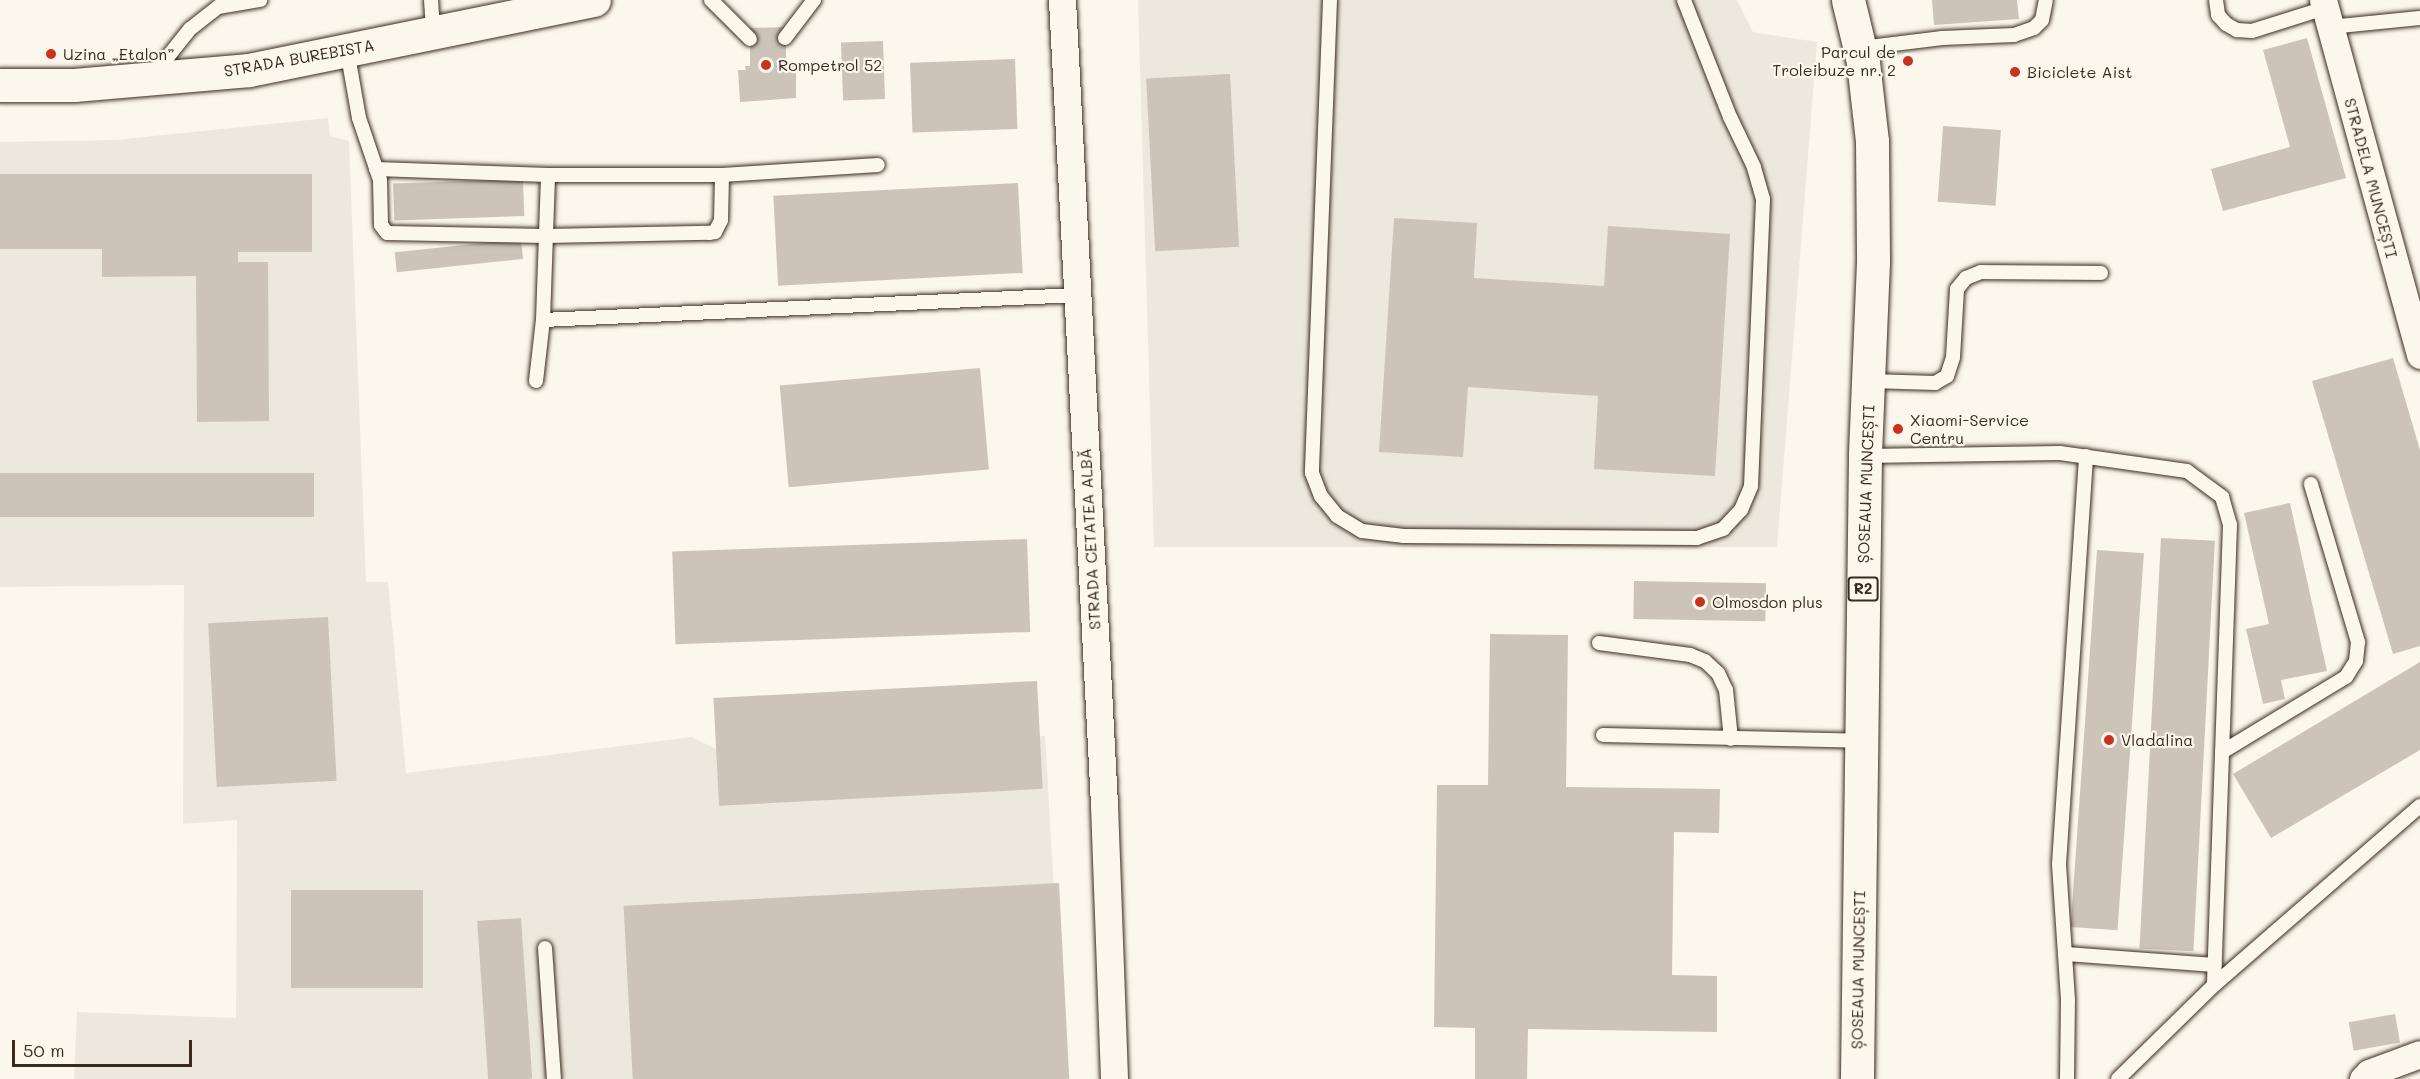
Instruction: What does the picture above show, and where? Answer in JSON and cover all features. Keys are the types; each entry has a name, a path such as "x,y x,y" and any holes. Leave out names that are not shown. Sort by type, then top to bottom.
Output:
{"main road":[{"name":"STRADA BUREBISTA","path":"0,85 74,85 249,70 594,0"},
{"name":"ȘOSEAUA MUNCEȘTI","path":"1848,0 1860,48 1872,141 1870,381 1865,456 1857,1079"}],"street":[{"name":"STRADA CETATEA ALBĂ","path":"1062,0 1104,805 1113,1079"},
{"name":"STRADELA MUNCEȘTI","path":"2326,12 2420,355"},
{"path":"2363,1079 2369,1073 2420,1054"}],"lane":[{"path":"150,78 190,29 218,7 260,0"},
{"path":"431,0 433,32"},
{"path":"711,0 750,39"},
{"path":"786,38 814,0"},
{"path":"1330,0 1312,473 1321,496 1337,516 1362,531 1404,536 1696,538 1723,529 1741,510 1751,486 1763,199 1754,166 1730,117 1684,0"},
{"path":"1860,48 1942,38 2014,34 2034,28 2042,20 2046,0"},
{"path":"2216,0 2218,15 2226,24 2237,30 2252,32 2326,12 2420,18"},
{"path":"347,50 359,118 380,180 381,225 387,233 546,236 715,232 721,220 722,175"},
{"path":"376,169 548,175 722,175 878,165"},
{"path":"536,381 543,320 548,175"},
{"path":"1870,381 1935,383 1947,376 1953,357 1957,289 1966,278 1981,273 2102,273"},
{"path":"543,320 1077,295"},
{"path":"1865,456 2060,453 2187,471 2222,497 2230,525 2214,985"},
{"path":"2067,1079 2066,954 2059,864 2086,456"},
{"path":"2222,752 2346,677 2356,661 2358,642 2311,484"},
{"path":"1599,643 1690,655 1705,661 1718,673 1726,690 1731,739"},
{"path":"1603,735 1862,741"},
{"path":"2118,1079 2214,985 2420,806"},
{"path":"545,948 554,1079"},
{"path":"2066,954 2215,965"}],"shaded area":[{"name":"Parcul de Troleibuze nr. 2","path":"1138,0 1737,0 1753,32 1817,42 1777,547 1154,547"},
{"path":"328,118 330,136 349,141 366,582 388,582 406,773 692,737 716,749 1045,736 1065,1079 74,1079 77,1012 236,1018 237,820 183,824 184,585 0,587 0,142 115,140"}],"building":[{"path":"1932,0 2017,0 2019,19 1934,25"},
{"path":"786,27 786,66 796,65 796,98 740,102 738,70 746,70 745,66 750,66 750,28"},
{"path":"2307,38 2346,178 2223,211 2211,169 2290,147 2263,50"},
{"path":"883,41 885,99 843,100 841,42"},
{"path":"1015,59 1017,129 913,133 910,63"},
{"path":"1230,74 1239,247 1155,251 1146,78"},
{"path":"1943,126 2001,130 1996,206 1938,202"},
{"path":"0,174 312,174 312,252 238,252 238,262 268,262 269,421 197,422 196,276 102,277 102,249 0,249"},
{"path":"523,179 524,216 394,221 393,184"},
{"path":"1018,183 1023,273 778,286 773,196"},
{"path":"1394,218 1477,223 1474,278 1604,286 1608,226 1730,234 1715,476 1594,469 1598,396 1468,387 1463,457 1379,452"},
{"path":"521,239 523,259 397,272 395,252"},
{"path":"2393,358 2420,450 2420,646 2393,654 2312,381"},
{"path":"980,368 989,470 789,487 780,386"},
{"path":"0,473 314,473 314,517 0,517"},
{"path":"2290,503 2327,671 2281,680 2285,699 2263,704 2246,629 2269,624 2244,513"},
{"path":"2161,538 2215,541 2193,951 2139,948"},
{"path":"1027,539 1030,632 675,644 672,551"},
{"name":"Vladalina","path":"2097,550 2144,553 2118,930 2071,927"},
{"name":"Olmosdon plus","path":"1634,581 1766,583 1765,621 1633,619"},
{"path":"328,617 337,781 217,787 208,623"},
{"path":"1490,634 1568,635 1566,787 1720,789 1719,833 1674,832 1672,975 1717,976 1717,1032 1528,1029 1527,1079 1475,1079 1475,1028 1434,1027 1437,785 1488,785"},
{"path":"2420,662 2420,750 2271,838 2233,774"},
{"path":"1037,681 1043,789 719,806 713,698"},
{"path":"1059,883 1069,1079 633,1079 624,906"},
{"path":"291,890 423,890 423,988 291,988"},
{"path":"521,918 532,1079 488,1079 477,921"},
{"path":"2395,1014 2400,1043 2354,1051 2349,1022"}],"place":[{"name":"Uzina „Etalon”","path":"51,54"},
{"name":"Parcul de Troleibuze nr. 2","path":"1908,61"},
{"name":"Rompetrol 52","path":"766,65"},
{"name":"Biciclete Aist","path":"2015,72"},
{"name":"Xiaomi-Service Centru","path":"1898,429"},
{"name":"Olmosdon plus","path":"1700,602"},
{"name":"Vladalina","path":"2109,740"}]}
